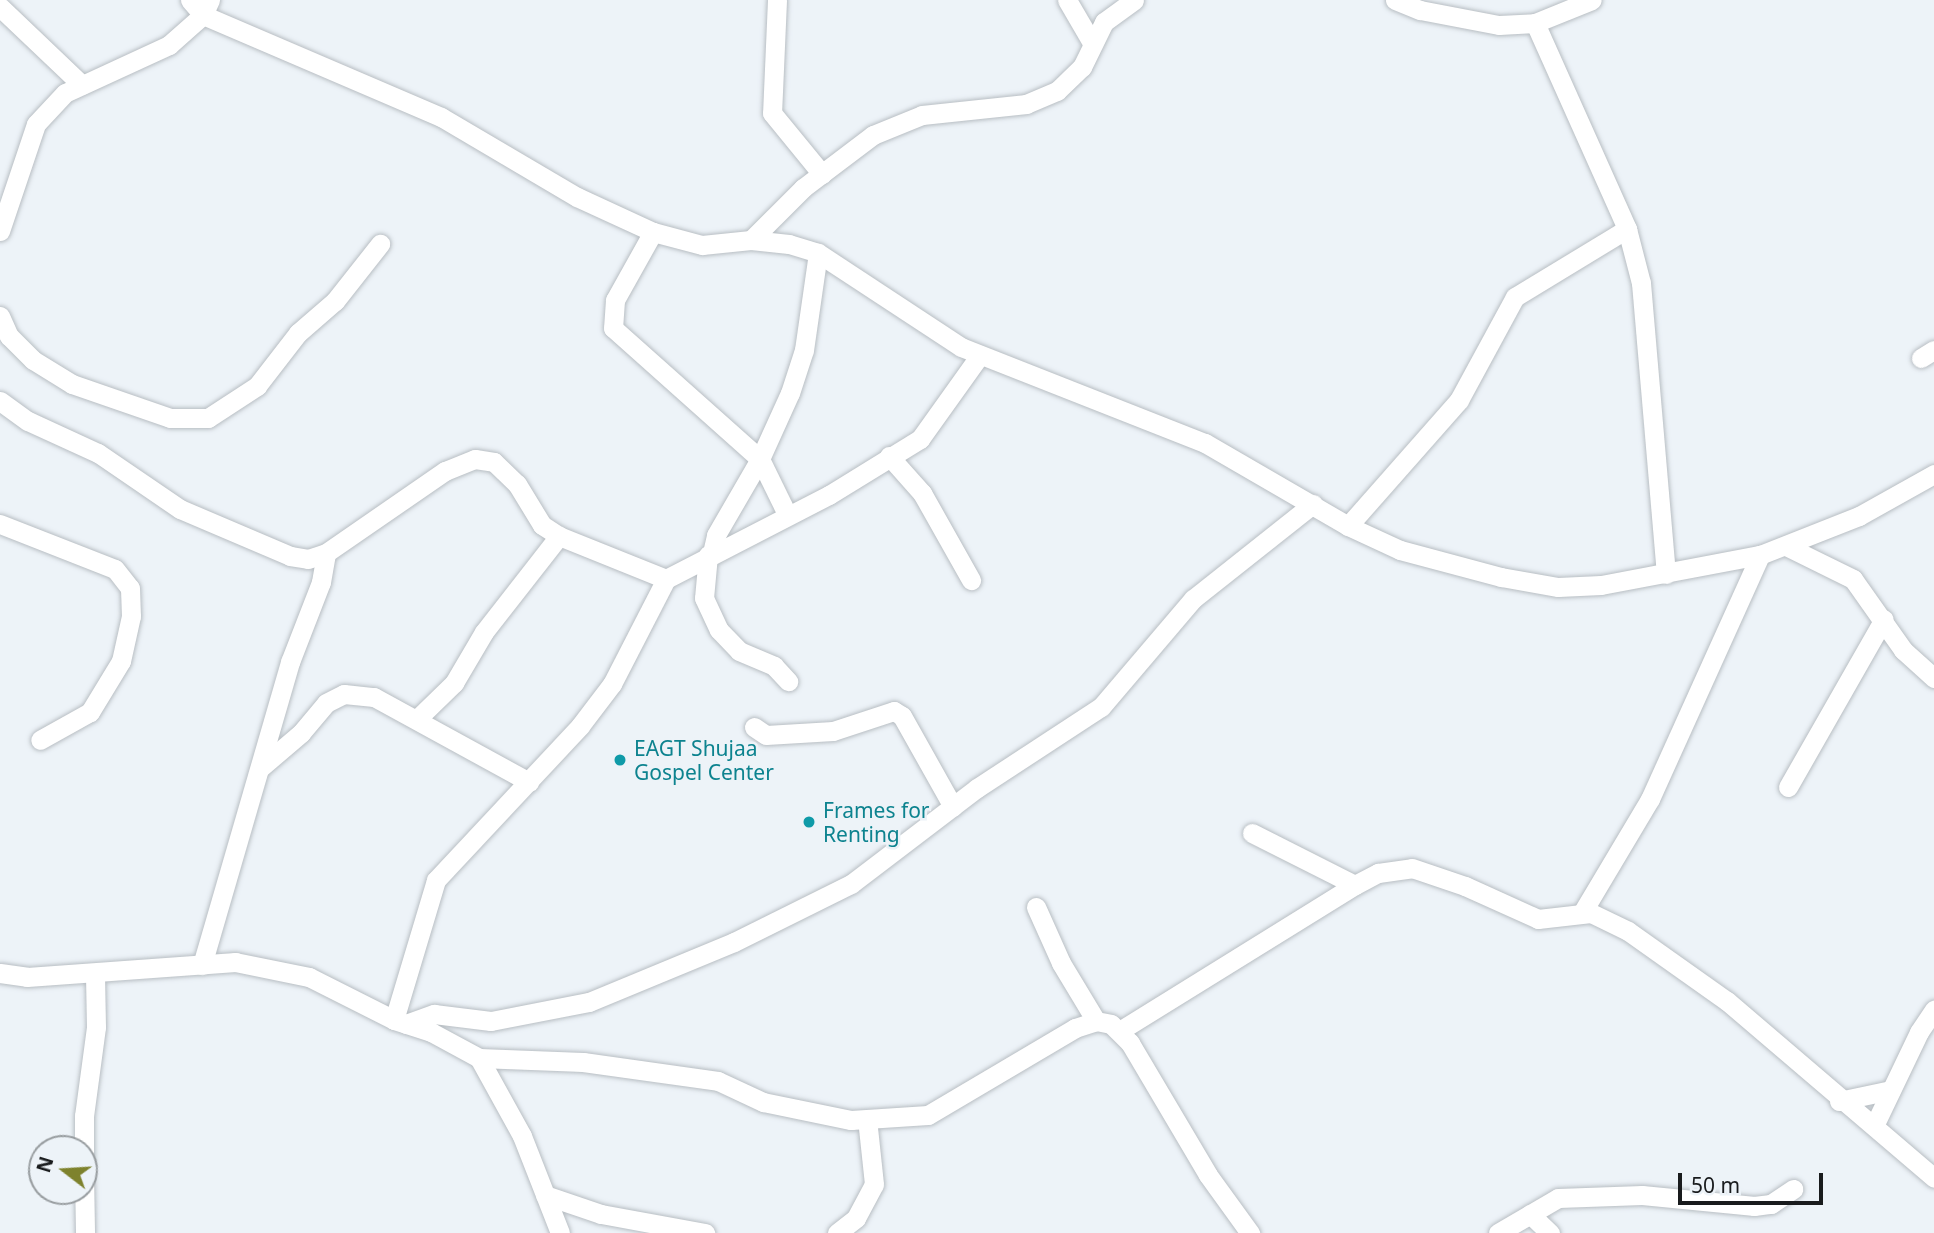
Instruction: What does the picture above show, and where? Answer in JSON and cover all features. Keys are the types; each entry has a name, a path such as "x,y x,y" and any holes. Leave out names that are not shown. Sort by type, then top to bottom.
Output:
{"street":[{"path":"190,0 441,117 577,197 653,232 702,245 751,240 789,244 818,253 909,317 980,355 1205,443 1349,527 1400,550 1500,577 1558,587 1601,585 1760,555 1859,516 1934,474"},
{"path":"778,0 772,113 821,174"},
{"path":"1067,0 1091,41"},
{"path":"751,240 821,174 873,135 922,115 1026,104 1057,91 1082,67 1091,41 1104,22 1134,0"},
{"path":"1395,0 1462,20 1535,23 1592,0"},
{"path":"0,7 82,85"},
{"path":"0,231 36,124 65,93 169,45 207,8"},
{"path":"1535,23 1627,229 1643,295 1666,574"},
{"path":"1349,527 1459,400 1515,296 1627,229"},
{"path":"653,232 615,300 612,328 760,459 787,514"},
{"path":"0,316 9,336 33,359 72,384 170,418 208,418 257,386 298,333 335,301 380,244"},
{"path":"788,681 774,666 739,651 719,630 704,597 710,554 721,525 760,459 804,350 818,253"},
{"path":"400,1022 436,880 529,782 612,684 666,579 787,514 829,495 920,439 980,355"},
{"path":"0,401 28,422 98,453 180,509 216,527 290,556 308,559 326,553 445,471 475,460 494,462 517,484 542,525 559,536 666,579"},
{"path":"889,456 922,493 971,580"},
{"path":"400,1022 433,1014 491,1021 589,1002 638,984 851,884 953,807 1101,707 1193,599 1312,504"},
{"path":"0,524 115,569 130,588 131,616 121,662 90,712 40,740"},
{"path":"417,719 454,683 484,632 559,536"},
{"path":"1786,546 1853,579 1884,619 1903,650 1934,678"},
{"path":"202,965 290,662 321,582 326,553"},
{"path":"1582,913 1609,874 1650,799 1760,555"},
{"path":"1788,787 1884,619"},
{"path":"260,768 301,733 326,703 344,694 374,697 417,719 452,743 529,782"},
{"path":"754,727 766,735 833,731 894,712 902,716 953,807"},
{"path":"1252,833 1355,885"},
{"path":"1121,1030 1355,885 1378,873 1412,869 1465,886 1538,919 1582,913 1606,918 1628,931 1706,985 1839,1101 1875,1124 1934,1178"},
{"path":"1036,907 1061,963 1097,1020 1121,1030 1208,1175 1250,1233"},
{"path":"0,973 27,977 235,962 309,976 479,1058 583,1062 718,1081 763,1102 867,1119 928,1115 1075,1028 1097,1020"},
{"path":"85,1135 96,1027 95,973"},
{"path":"1875,1124 1934,1010"},
{"path":"479,1058 522,1136 560,1233"},
{"path":"1839,1101 1891,1090"},
{"path":"837,1233 856,1218 874,1184 867,1119"},
{"path":"1498,1233 1558,1198 1642,1195 1754,1206 1771,1204 1793,1189"},
{"path":"545,1195 601,1214 705,1233"},
{"path":"85,1205 85,1233"},
{"path":"1530,1214 1550,1233"}],"place":[{"name":"EAGT Shujaa Gospel Center","path":"620,760"},
{"name":"Frames for Renting","path":"809,822"}]}
